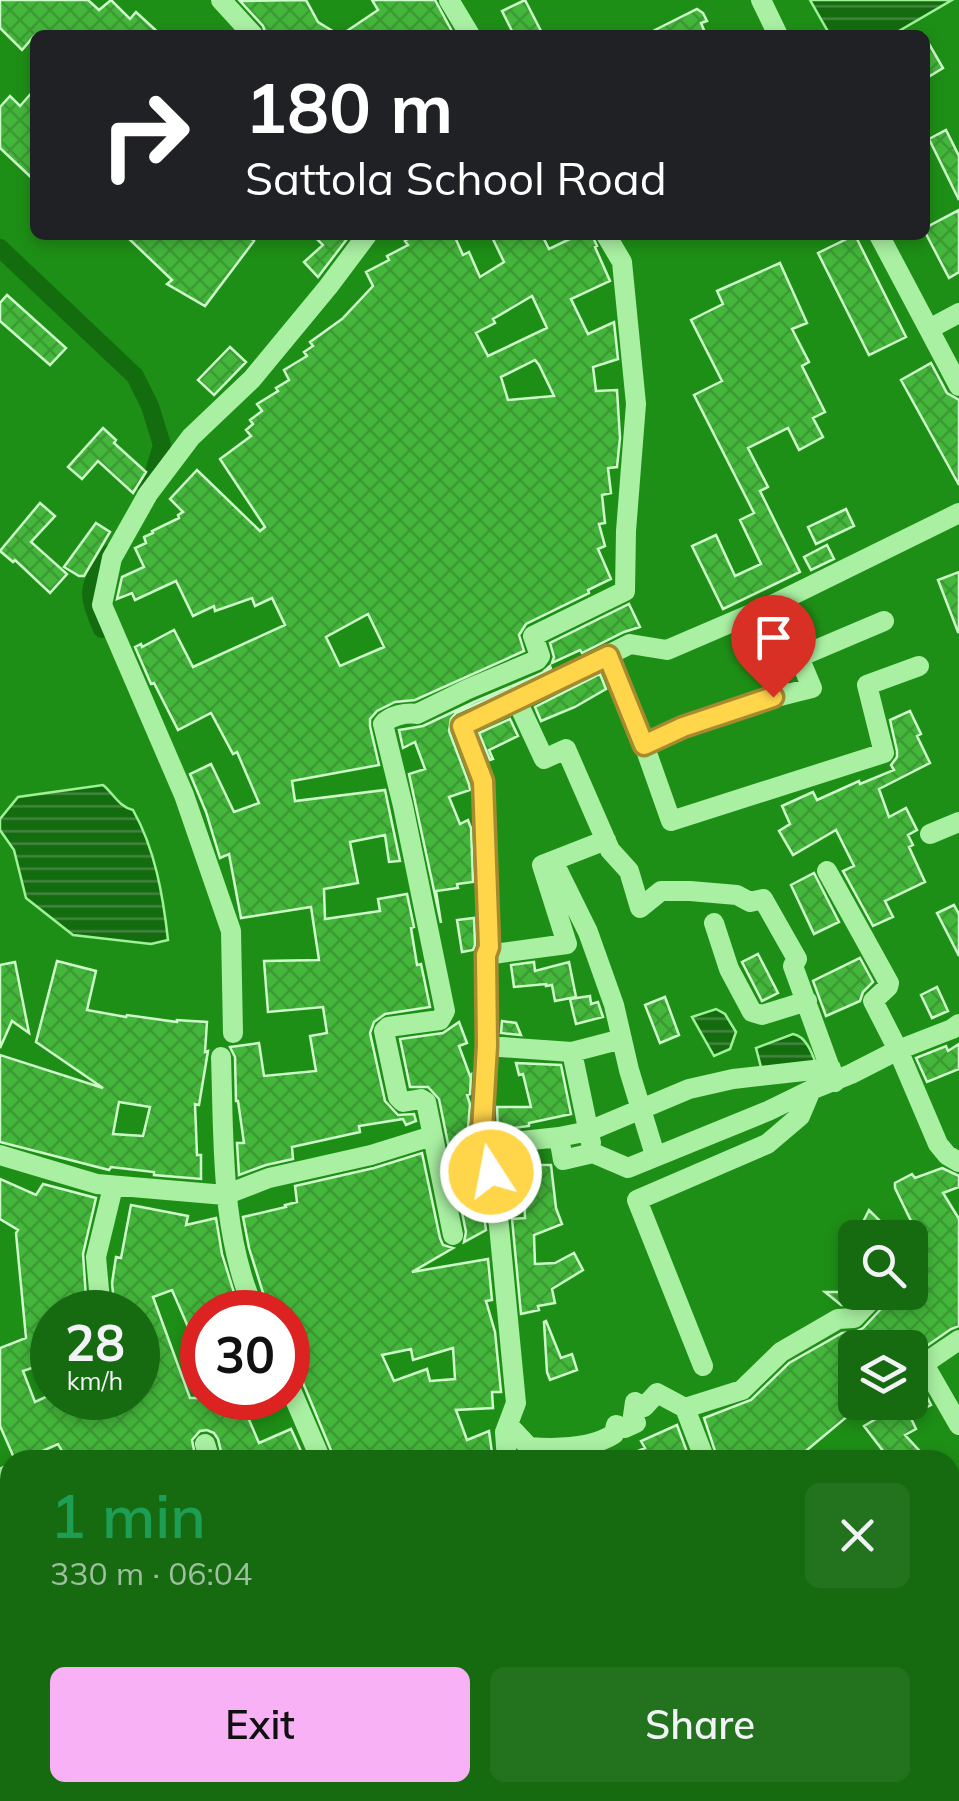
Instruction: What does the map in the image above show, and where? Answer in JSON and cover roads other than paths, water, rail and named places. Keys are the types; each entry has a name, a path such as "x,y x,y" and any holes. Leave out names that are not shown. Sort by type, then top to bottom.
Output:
{"street":[{"path":"221,0 249,30"},
{"path":"449,0 467,30"},
{"path":"761,0 776,30"},
{"path":"233,1033 230,931 184,794 102,605 112,558 148,494 191,437 252,379 363,240"},
{"path":"453,1235 424,1099 404,1102 398,1097 384,1031 388,1026 440,1020 444,1011 382,724 388,718 417,714 538,660 533,636 625,591 636,404 622,262 609,240"},
{"path":"882,240 959,386"},
{"path":"929,330 959,313"},
{"path":"506,1450 505,1432 516,1403 499,1226 482,1130 489,947 483,781 462,726 630,644 667,650 772,605 959,512"},
{"path":"644,745 733,709 812,688 799,658 884,621"},
{"path":"608,656 672,820 884,754 867,686 919,666"},
{"path":"516,701 544,759 566,749 610,850 629,870 640,908 661,891 690,890 738,896 750,902 763,899 797,958 793,966 833,1075"},
{"path":"930,834 959,822"},
{"path":"486,955 566,944 542,865 606,840"},
{"path":"552,860 588,932 614,1005 655,1155"},
{"path":"827,870 889,984 873,1001 938,1144 959,1162"},
{"path":"714,923 729,970 752,1012 762,1015 807,1002"},
{"path":"558,1137 563,1160 593,1153 628,1168 768,1111 833,1075 959,1024"},
{"path":"487,1046 572,1052 622,1039"},
{"path":"572,1052 593,1153"},
{"path":"221,1057 225,1195 237,1258 248,1290"},
{"path":"487,1145 588,1131 689,1089 789,1072 833,1075"},
{"path":"704,1366 637,1200 767,1144 800,1116 810,1090"},
{"path":"0,1155 113,1187 225,1195 269,1178 371,1155 432,1136"},
{"path":"99,1290 96,1257 113,1187"},
{"path":"686,1408 742,1390 781,1352 838,1319 854,1318 862,1310"},
{"path":"959,1340 925,1366 959,1425"},
{"path":"505,1432 514,1432 529,1446 568,1447 608,1438 616,1426 626,1428 636,1423 635,1402 644,1407 657,1393 686,1408 701,1450"},
{"path":"304,1420 317,1450"}],"waterway":[{"path":"0,248 135,376 150,406 162,445 147,487"},
{"path":"102,629 91,590 110,553"},
{"path":"771,642 781,660"},
{"path":"776,663 788,688"}]}
